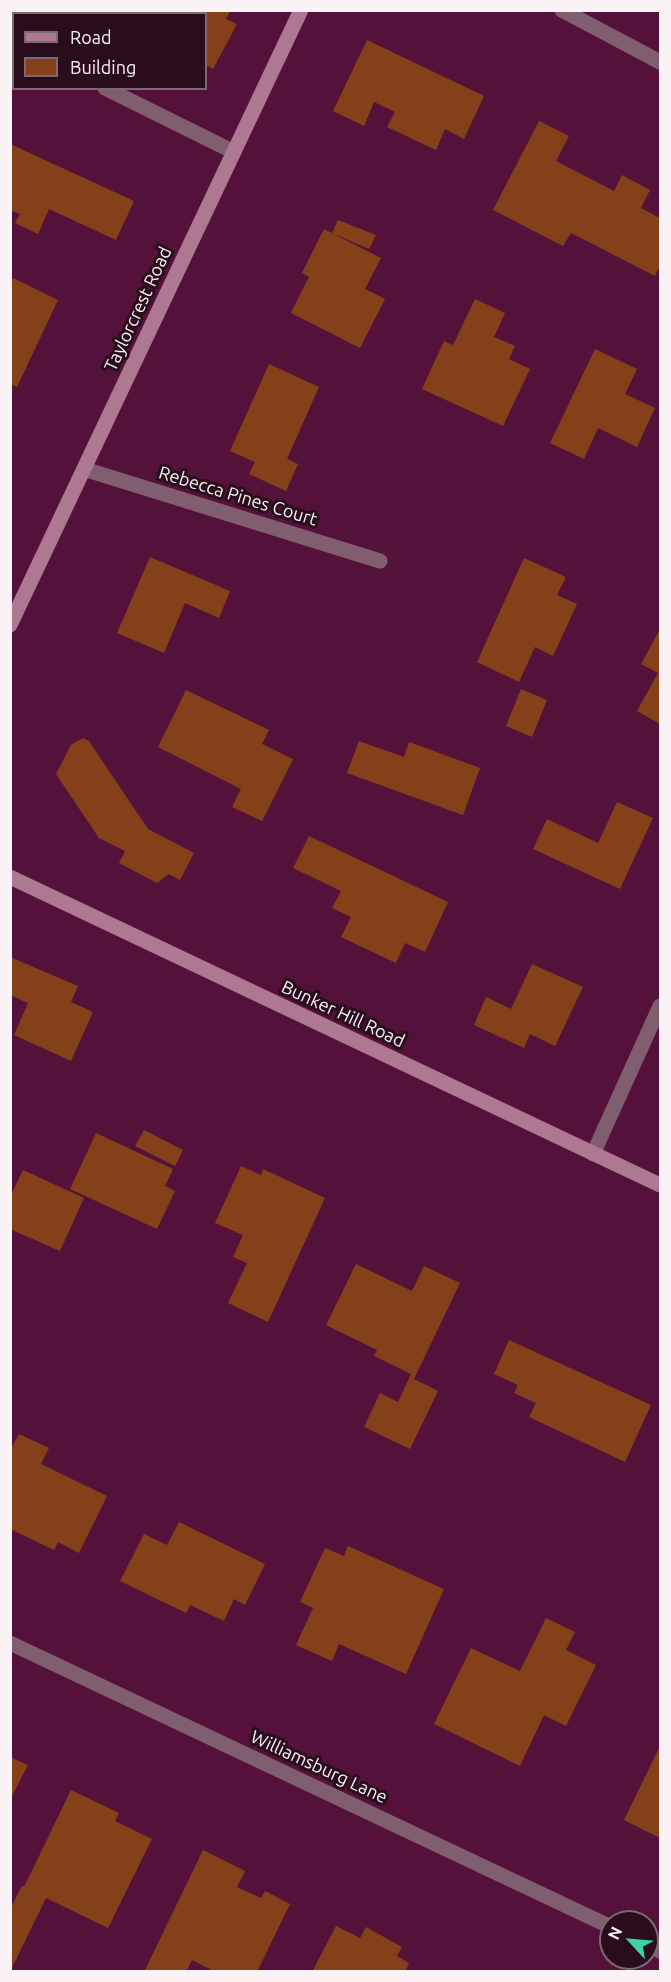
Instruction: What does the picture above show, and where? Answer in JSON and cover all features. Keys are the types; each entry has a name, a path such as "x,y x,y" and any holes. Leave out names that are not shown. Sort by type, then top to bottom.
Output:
{"street":[{"name":"Taylorcrest Road","path":"10,625 301,10"},
{"path":"562,10 660,62"},
{"path":"109,90 234,152"},
{"name":"Rebecca Pines Court","path":"84,469 380,561"},
{"name":"Bunker Hill Road","path":"10,877 660,1185"},
{"path":"593,1154 660,1006"},
{"name":"Williamsburg Lane","path":"10,1643 599,1921"}],"building":[{"path":"126,10 231,10 226,19 237,24 213,69 207,66 207,12 125,12"},
{"path":"367,40 484,96 464,139 445,129 436,150 387,127 395,112 374,102 364,126 333,111"},
{"path":"539,121 569,136 556,161 614,191 622,175 650,190 641,208 660,218 660,266 655,276 571,233 563,246 493,210"},
{"path":"10,144 134,201 116,240 49,209 38,234 15,223 20,214 10,210"},
{"path":"338,220 376,235 369,249 332,233"},
{"path":"324,229 381,258 365,289 385,299 360,348 291,313 309,277 302,273"},
{"path":"13,278 58,300 17,387 10,384 10,283"},
{"path":"475,299 505,313 494,337 515,346 509,359 530,369 503,426 422,389 444,341 453,345"},
{"path":"595,349 637,369 625,394 655,408 637,447 598,428 584,459 550,443"},
{"path":"269,364 319,387 287,459 298,464 286,491 249,474 255,462 230,451"},
{"path":"150,557 230,591 219,618 185,603 164,653 117,633"},
{"path":"524,558 566,577 557,595 577,604 553,656 535,647 519,682 477,662"},
{"path":"660,629 660,724 637,711 658,673 641,664"},
{"path":"521,689 547,700 532,737 506,726"},
{"path":"186,690 269,730 262,744 293,759 262,821 232,807 241,789 158,747"},
{"path":"83,738 89,741 148,829 194,853 180,880 169,874 157,883 119,863 125,851 99,838 56,774 71,745"},
{"path":"359,741 404,757 409,742 480,768 463,815 347,773"},
{"path":"617,802 653,818 620,889 533,849 547,819 598,843"},
{"path":"309,836 448,902 425,952 405,943 396,963 341,937 351,917 332,908 341,891 293,868"},
{"path":"10,957 78,986 71,1002 93,1012 71,1061 14,1035 28,1003 10,995"},
{"path":"532,964 583,987 555,1046 530,1034 524,1048 474,1025 486,997 511,1009"},
{"path":"144,1130 183,1150 175,1166 135,1146"},
{"path":"96,1133 173,1169 165,1186 175,1191 157,1229 70,1189"},
{"path":"241,1166 261,1175 263,1169 325,1198 268,1322 228,1303 247,1263 233,1257 243,1235 215,1223"},
{"path":"23,1170 84,1198 60,1251 10,1229 10,1197"},
{"path":"356,1264 412,1291 424,1266 460,1283 414,1379 438,1391 410,1449 364,1427 380,1393 398,1402 411,1374 374,1356 377,1350 326,1325"},
{"path":"509,1340 651,1405 625,1462 529,1417 536,1403 514,1393 518,1385 494,1374"},
{"path":"19,1434 49,1448 41,1464 107,1496 79,1553 58,1542 54,1550 10,1529 10,1450"},
{"path":"179,1522 265,1564 245,1605 234,1599 224,1621 190,1605 186,1613 120,1581 144,1534 167,1545"},
{"path":"348,1546 444,1589 406,1674 339,1644 332,1661 296,1645 313,1608 300,1602 325,1548 344,1556"},
{"path":"546,1618 575,1632 566,1650 596,1665 566,1726 544,1715 520,1766 434,1724 471,1648 520,1671"},
{"path":"660,1746 660,1838 624,1820"},
{"path":"10,1757 28,1765 10,1800"},
{"path":"71,1790 119,1813 115,1821 152,1839 108,1928 46,1898 10,1972 10,1909 22,1886 24,1887"},
{"path":"203,1850 245,1871 237,1887 261,1898 265,1891 290,1904 257,1972 216,1972 192,1960 186,1972 144,1972"},
{"path":"336,1926 360,1938 366,1927 402,1947 397,1956 409,1963 405,1972 312,1972"}]}
